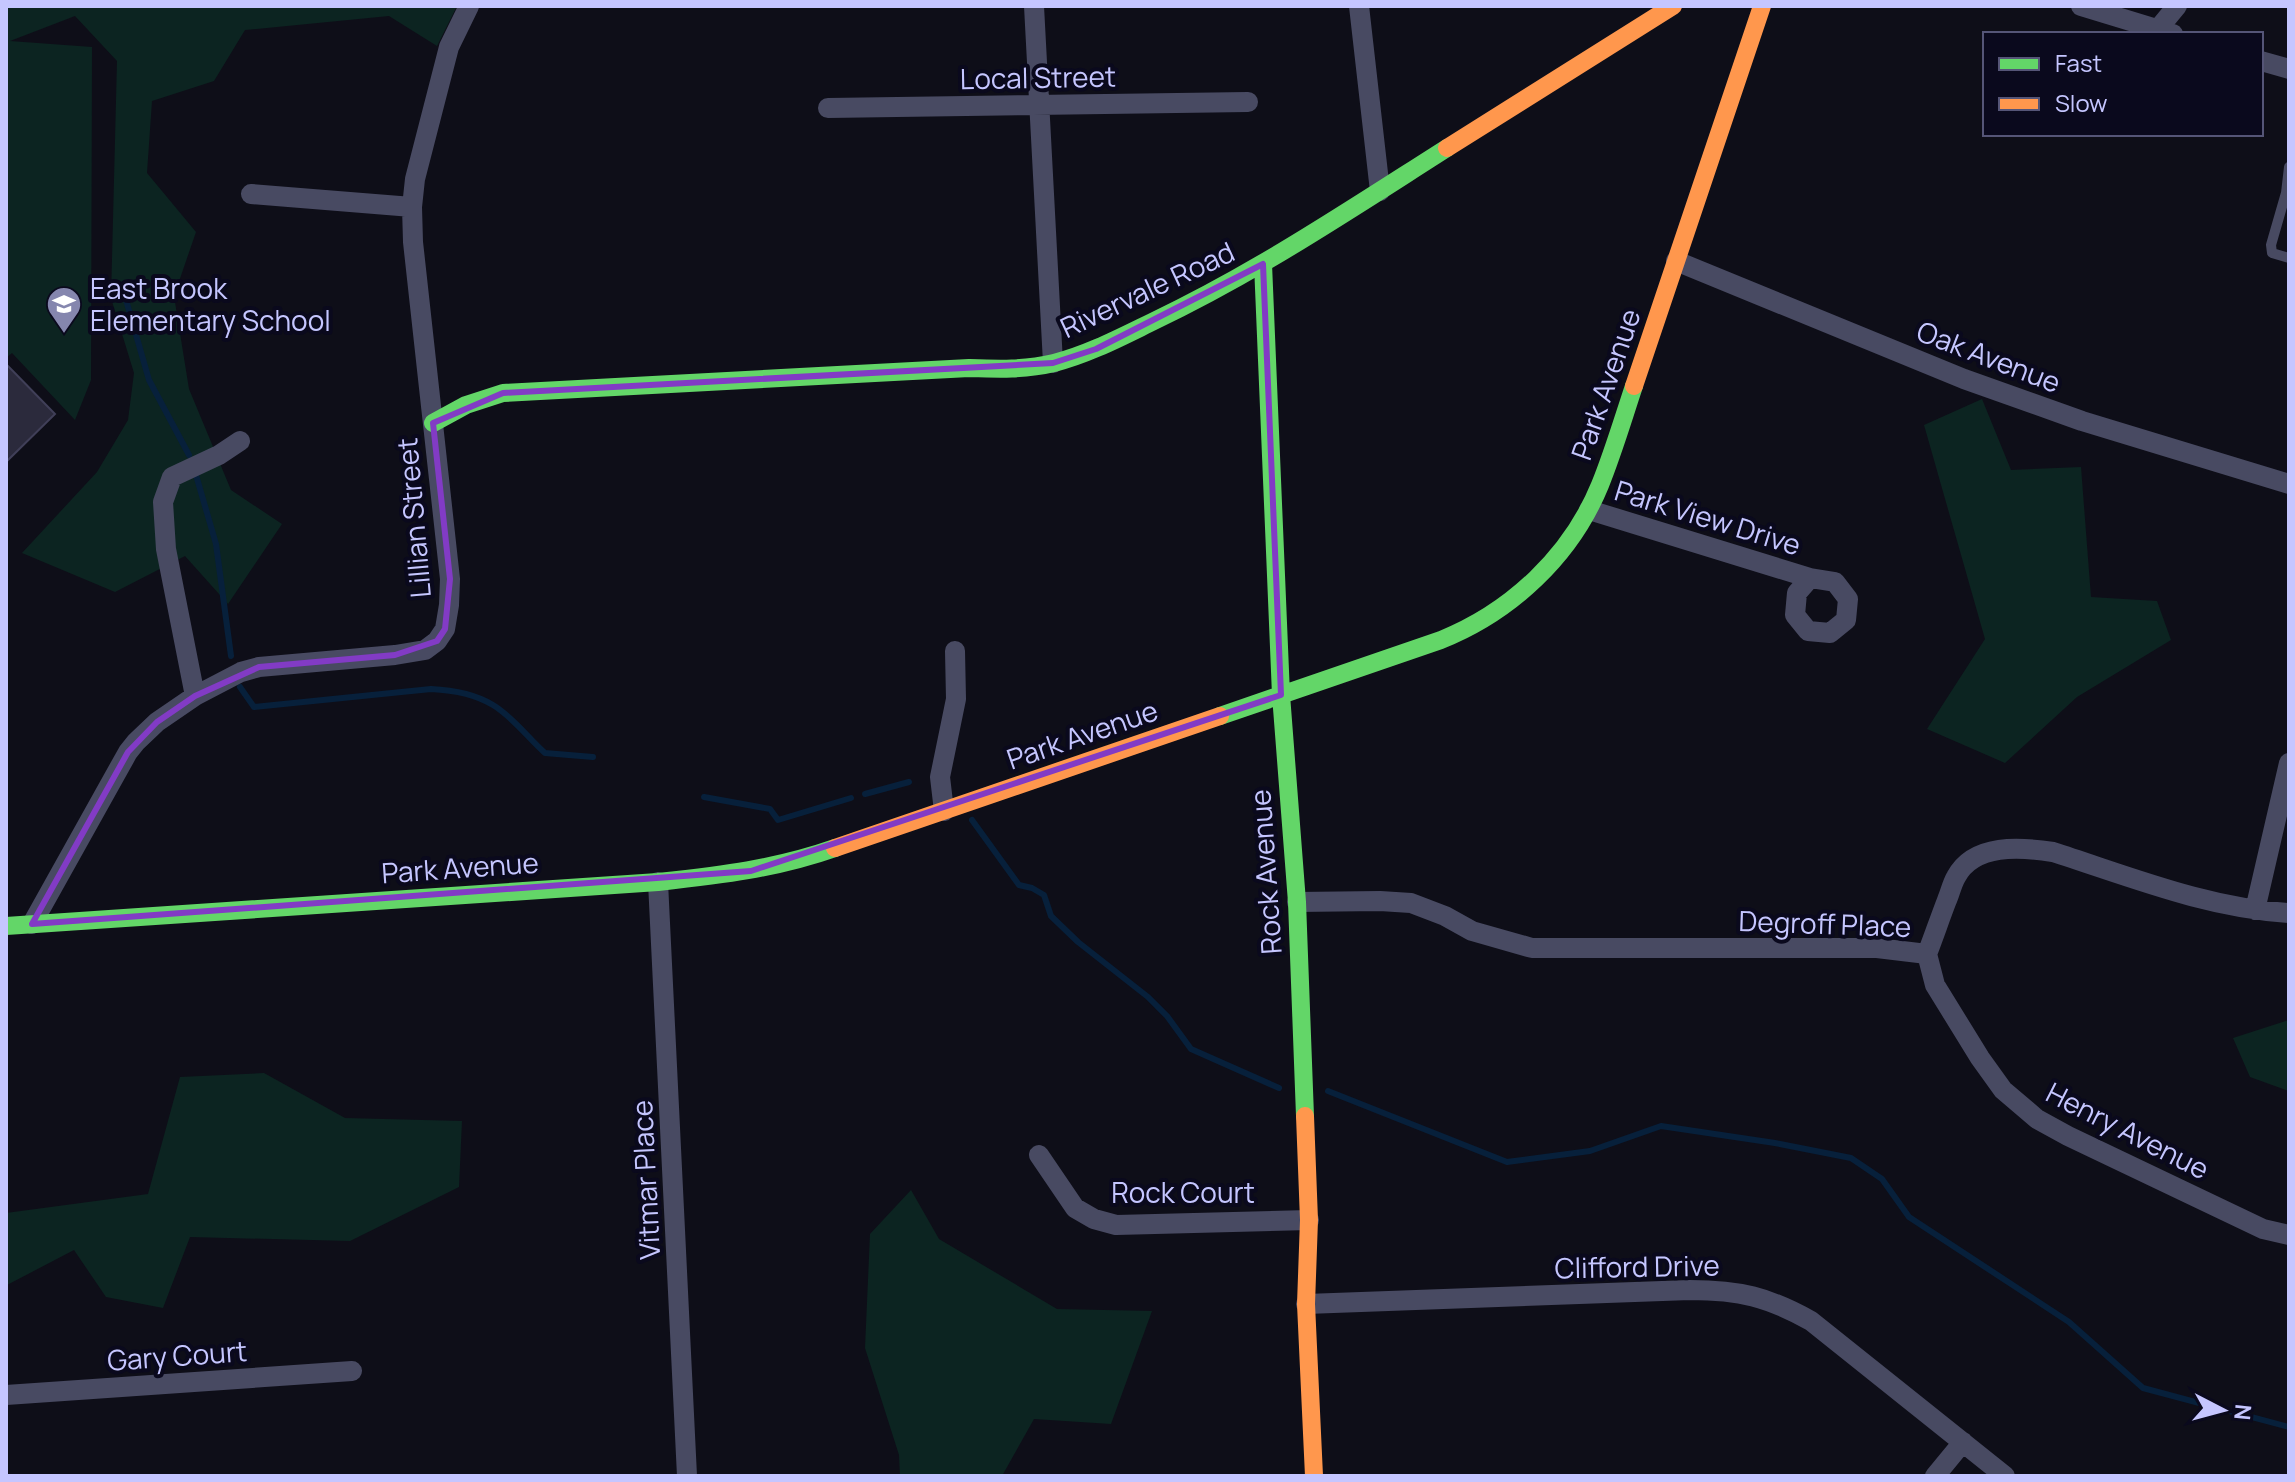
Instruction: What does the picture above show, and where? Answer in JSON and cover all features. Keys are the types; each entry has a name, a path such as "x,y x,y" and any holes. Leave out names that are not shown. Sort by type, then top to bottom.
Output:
{"street":[{"name":"Lillian Street","path":"32,924 128,752 157,722 195,696 241,672 259,667 425,650 437,641 445,629 450,579 413,242 412,207 415,179 449,47 469,6"},
{"path":"1034,6 1053,363"},
{"path":"1359,6 1380,191"},
{"name":"Rivervale Road","path":"433,423 476,399 503,393 969,368 1020,369 1053,363 1096,349 1188,305 1263,264 1673,6"},
{"name":"Park Avenue","path":"6,926 658,882 751,871 806,858 1281,695 1451,636 1486,618 1514,599 1543,573 1568,543 1600,486 1762,6"},
{"path":"2081,6 2166,32 2177,6"},
{"path":"2263,62 2289,69"},
{"name":"Local Street","path":"828,108 1248,102"},
{"path":"251,194 412,207"},
{"name":"Oak Avenue","path":"1676,261 1964,379 2082,421 2289,484"},
{"name":"Rock Avenue","path":"1263,264 1281,695 1297,902 1309,1220 1306,1304 1314,1476"},
{"path":"195,696 166,549 163,502 172,477 219,455 240,441"},
{"name":"Park View Drive","path":"1589,510 1810,578"},
{"path":"944,811 940,777 956,699 955,651"},
{"path":"2255,910 2289,763"},
{"name":"Degroff Place","path":"1297,902 1411,903 1472,931 1532,948 1877,948 1927,954 1956,876 1966,864 1982,854 2027,848 2053,852 2208,901 2289,913"},
{"name":"Vitmar Place","path":"658,882 687,1476"},
{"name":"Henry Avenue","path":"1927,954 1935,985 1980,1058 2003,1090 2037,1119 2263,1229 2289,1235"},
{"name":"Rock Court","path":"1039,1155 1075,1208 1094,1219 1116,1225 1309,1220"},
{"name":"Clifford Drive","path":"1306,1304 1690,1290 1722,1290 1754,1295 1784,1306 1811,1321 2005,1476"},
{"name":"Gary Court","path":"6,1395 352,1371"},
{"path":"1935,1476 1963,1442"}],"lane":[{"path":"2289,167 2288,194 2271,245 2272,253 2289,258"}],"highlighted area":[{"path":"1263,264 1281,695 751,871 32,924 128,752 157,722 195,696 259,667 395,655 437,641 445,629 450,579 433,423 503,393 1053,363 1096,349"}],"green space":[{"path":"6,6 457,6 437,46 389,16 245,30 214,81 152,101 147,173 196,232 174,296 189,389 231,490 282,524 228,604 185,556 115,592 22,553 97,472 128,420 134,373 111,298 117,61 75,16 10,41 92,47 91,380 75,420 12,353 6,358"},
{"path":"1982,399 2011,470 2081,467 2091,597 2157,601 2171,640 2077,697 2005,763 1927,729 1985,639 1924,425"},
{"path":"2289,1020 2289,1091 2250,1077 2233,1038"},
{"path":"264,1073 345,1118 462,1121 459,1187 350,1241 190,1237 163,1308 106,1297 74,1250 7,1285 6,1213 148,1194 180,1077"},
{"path":"911,1190 939,1239 1057,1309 1152,1311 1111,1424 1034,1419 1002,1476 900,1476 899,1455 865,1348 870,1234"}],"building":[{"name":"East Brook Elementary School","path":"6,364 55,414 6,462"}],"waterway":[{"path":"122,286 149,380 189,455"},
{"path":"196,475 216,544 231,656"},
{"path":"240,687 254,707 431,689 455,692 493,705 545,753 593,757"},
{"path":"865,794 909,782"},
{"path":"704,797 770,809 778,820 851,798"},
{"path":"972,820 1019,885 1044,895 1051,916 1078,942 1148,997 1167,1016 1191,1049 1279,1088"},
{"path":"1328,1091 1507,1162 1590,1151 1661,1126 1851,1158 1882,1179 1909,1217 2069,1322 2143,1388 2289,1427"}],"traffic: fast":[{"path":"433,423 466,405 503,393 1033,367 1054,363 1117,339 1230,282 1447,148"},
{"path":"1263,264 1281,695 1297,902 1305,1116"},
{"path":"1220,716 1441,640 1491,614 1514,597 1555,558 1588,511 1605,473 1634,386"},
{"path":"6,926 658,882 769,866 835,848"}],"traffic: slow":[{"path":"1447,148 1673,6"},
{"path":"1634,386 1762,6"},
{"path":"835,848 1220,716"},
{"path":"1305,1116 1309,1220 1306,1304 1314,1476"}],"place":[{"name":"East Brook Elementary School","path":"64,335"}]}
